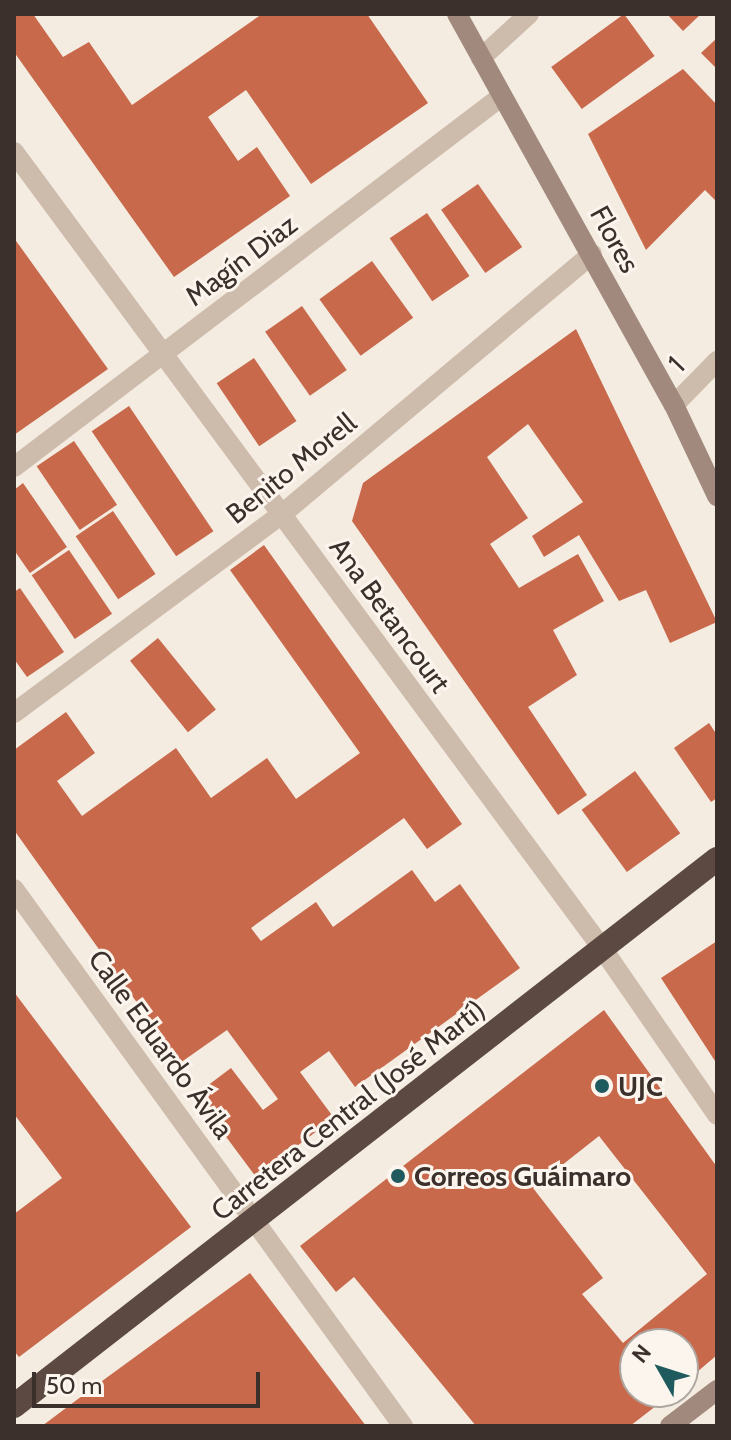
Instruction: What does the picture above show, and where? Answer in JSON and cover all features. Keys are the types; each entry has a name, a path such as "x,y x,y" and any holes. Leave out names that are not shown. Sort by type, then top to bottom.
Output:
{"highway":[{"name":"Carretera Central (José Martí)","path":"14,1406 256,1221 717,859"}],"street":[{"name":"Flores","path":"457,14 674,405 717,496"},
{"path":"481,58 529,14"},
{"name":"Magín Diaz","path":"14,467 502,96"},
{"name":"Ana Betancourt","path":"14,152 602,948 717,1115"},
{"name":"Benito Morell","path":"14,713 281,515 592,254"},
{"name":"1","path":"674,405 717,361"},
{"name":"Calle Eduardo Ávila","path":"14,889 403,1426"},
{"path":"670,1426 717,1390"}],"building":[{"path":"14,14 33,14 63,57 89,42 132,105 262,14 367,14 428,103 311,184 246,90 208,117 238,161 257,147 290,196 174,277 14,52"},
{"path":"624,14 655,56 582,109 551,67"},
{"path":"667,14 701,14 683,31"},
{"path":"717,38 717,69 701,53"},
{"path":"683,69 717,105 717,202 705,190 646,250 588,134"},
{"path":"478,184 522,247 485,273 441,210"},
{"path":"427,213 469,276 432,301 390,238"},
{"path":"14,238 108,369 14,435"},
{"path":"372,261 413,318 361,356 319,299"},
{"path":"302,306 347,370 310,396 265,332"},
{"path":"576,329 717,622 670,643 646,590 619,601 579,535 544,557 532,536 583,502 528,424 487,457 528,518 490,544 519,588 578,554 604,601 553,630 577,675 528,707 587,795 558,815 352,521 363,483"},
{"path":"254,358 296,421 259,446 217,383"},
{"path":"129,406 213,531 176,556 92,431"},
{"path":"74,441 117,505 80,530 37,466"},
{"path":"23,483 67,547 30,573 14,550 14,490"},
{"path":"113,511 155,574 118,599 76,536"},
{"path":"264,545 462,824 427,849 404,818 251,928 261,941 316,902 333,927 412,870 435,902 460,884 520,968 355,1087 329,1051 300,1072 334,1118 256,1177 195,1095 231,1068 263,1110 278,1099 227,1030 180,1063 14,830 14,750 66,712 95,753 57,781 82,816 176,748 211,798 267,758 296,799 360,753 230,570"},
{"path":"69,550 112,614 75,639 32,575"},
{"path":"20,588 64,652 27,677 14,659 14,592"},
{"path":"158,638 216,709 188,732 130,661"},
{"path":"709,723 717,735 717,798 711,802 674,748"},
{"path":"635,771 680,833 627,872 582,810"},
{"path":"717,941 717,1064 661,978"},
{"path":"14,992 191,1227 19,1357 14,1351 14,1214 62,1178 14,1114"},
{"path":"604,1010 717,1167 717,1355 699,1370 699,1328 641,1328 707,1274 599,1136 533,1188 603,1278 582,1294 619,1338 619,1408 653,1408 630,1426 476,1426 354,1277 336,1292 300,1246"},
{"path":"250,1273 366,1426 42,1426 98,1384"}],"place":[{"name":"UJC","path":"602,1086"},
{"name":"Correos Guáimaro","path":"398,1176"}]}
